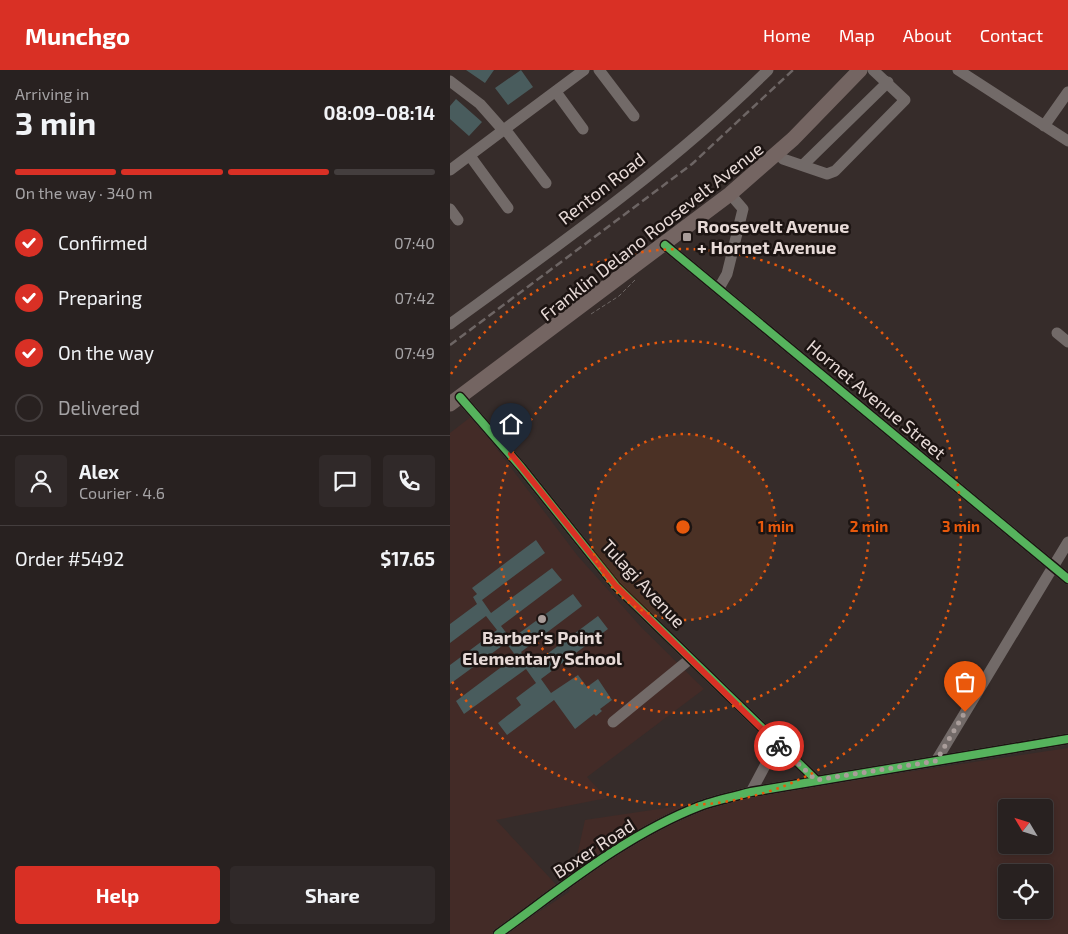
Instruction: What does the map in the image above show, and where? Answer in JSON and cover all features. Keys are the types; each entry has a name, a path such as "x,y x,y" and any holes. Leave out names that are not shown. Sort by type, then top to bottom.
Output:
{"main road":[{"name":"Franklin Delano Roosevelt Avenue","path":"455,401 665,245 730,194 778,153 860,70"}],"street":[{"path":"450,170 584,70"},
{"path":"599,70 634,116"},
{"name":"Renton Road","path":"450,324 605,211 719,118 768,70"},
{"path":"778,153 783,159 827,174 835,171 906,100 874,70"},
{"path":"958,70 1068,141"},
{"path":"450,81 474,99 504,129 546,182"},
{"path":"803,165 888,82"},
{"path":"556,92 583,129"},
{"path":"1044,126 1068,92"},
{"path":"470,156 508,208"},
{"path":"719,288 727,274 743,209 730,194"},
{"path":"450,209 458,220"},
{"name":"Hornet Avenue Street","path":"665,245 1068,579"},
{"path":"1057,333 1068,342"},
{"name":"Tulagi Avenue","path":"455,401 521,467 616,586 816,780"},
{"path":"936,761 1068,542"},
{"path":"613,722 690,659"},
{"path":"752,792 767,762 768,749 763,730"},
{"name":"Boxer Road","path":"498,934 570,880 637,837 700,806 752,792 816,780 1068,738"}],"path":[{"path":"589,314 619,296 636,279"}],"shaded area":[{"name":"Barber's Point Elementary School","path":"472,416 577,555 642,628 704,689 587,777 607,798 496,820 562,891 500,934 450,934 450,433"},
{"path":"1068,748 1068,934 505,934 569,892 585,820"}],"building":[{"path":"466,70 494,70 485,83"},
{"path":"521,70 533,87 508,105 495,88"},
{"path":"456,99 482,122 469,136 450,119 450,106"},
{"path":"536,540 545,553 482,600 491,613 552,568 562,580 501,626 511,639 573,594 582,606 521,652 531,666 598,616 608,629 541,679 551,693 578,675 587,687 598,679 612,700 600,709 602,711 596,716 594,714 575,729 554,700 507,735 498,723 521,705 516,698 536,683 526,669 464,714 456,701 516,656 506,643 450,684 450,665 497,630 486,616 450,643 450,624 477,604 473,597 477,594 472,588"}],"railway":[{"path":"450,345 692,164 793,70"}],"cycle path":[{"path":"665,245 1068,579"},
{"path":"460,397 521,467 616,586 816,780"},
{"path":"498,934 620,847 672,818 706,804 751,792 1068,739"}],"way so far":[{"path":"779,746 816,780 936,761 965,712"}],"place":[{"name":"Roosevelt Avenue + Hornet Avenue","path":"687,237"},
{"name":"Barber's Point Elementary School","path":"542,619"}],"route":[{"path":"511,454 616,586 779,746"}]}
